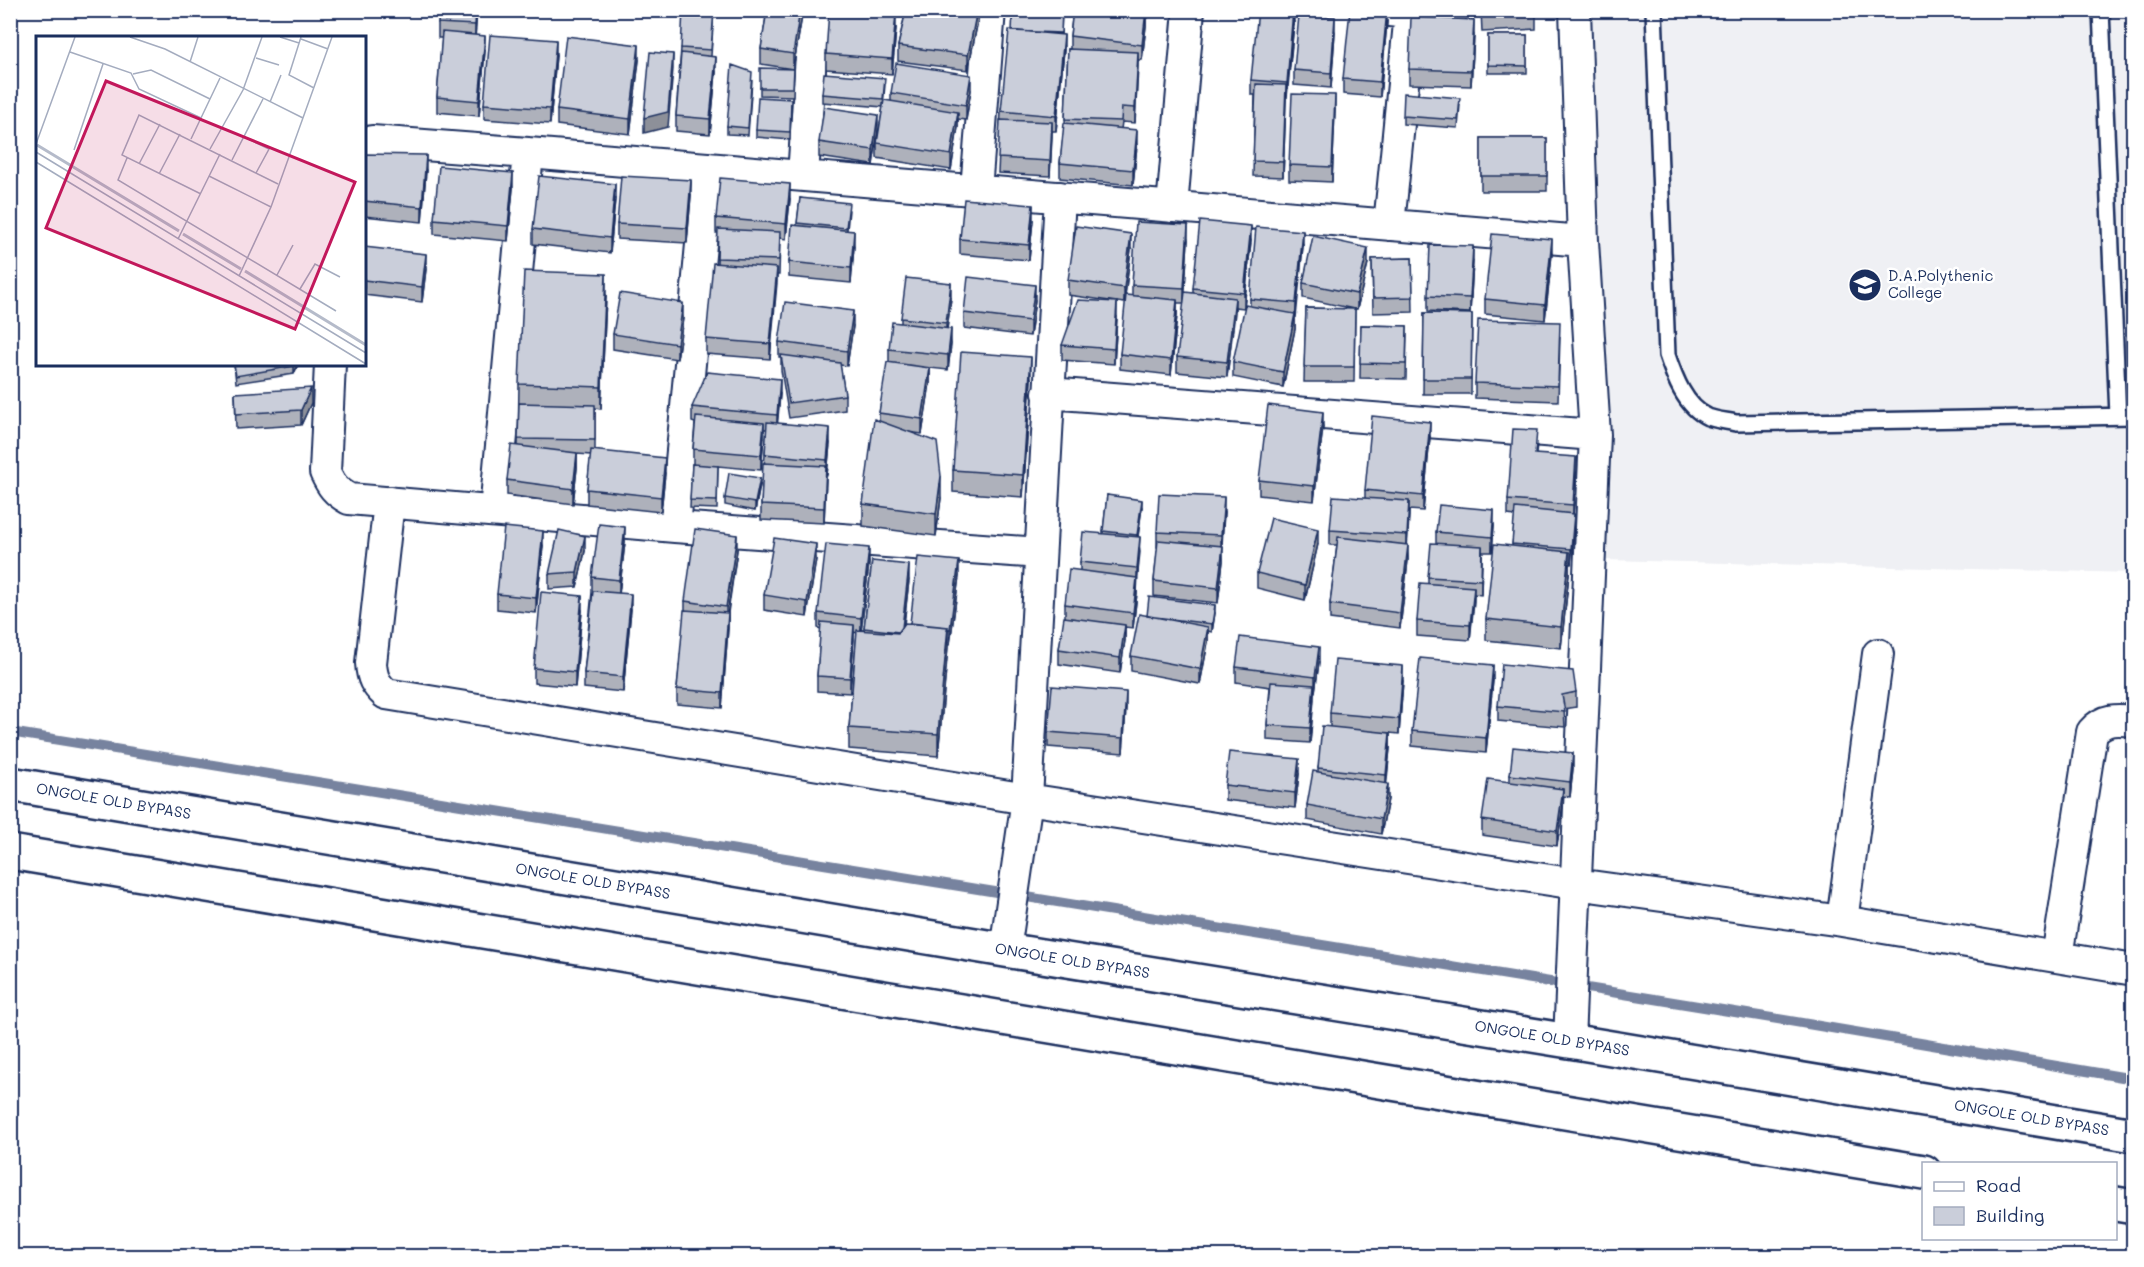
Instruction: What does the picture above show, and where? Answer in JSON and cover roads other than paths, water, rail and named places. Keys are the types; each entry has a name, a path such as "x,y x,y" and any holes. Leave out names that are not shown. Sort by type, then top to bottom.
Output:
{"main road":[{"name":"ONGOLE OLD BYPASS","path":"10,784 1007,935 1569,1041 2133,1136"},
{"path":"10,852 1922,1172"},
{"path":"2117,1204 2133,1207"}],"street":[{"path":"803,176 814,10"},
{"path":"976,190 990,10"},
{"path":"1172,207 1189,10"},
{"path":"1379,10 1410,13 1389,225"},
{"path":"1569,1041 1595,435 1583,241 1575,10"},
{"path":"366,142 372,141 528,153 1583,241"},
{"path":"495,511 528,153"},
{"path":"675,527 708,168"},
{"path":"1007,935 1026,810 1060,197"},
{"path":"330,366 325,472 331,485 339,494 349,498 675,527 1040,554"},
{"path":"1048,393 1595,435"},
{"path":"388,502 371,663 376,685 386,694 1026,810 1842,921 2133,969"},
{"path":"1842,921 1878,654"},
{"path":"2057,957 2092,732 2098,725 2116,718 2133,721"}],"lane":[{"path":"1654,10 1667,355 1675,380 1688,400 1706,416 1736,423 2126,416 2101,10"}],"waterway":[{"path":"10,732 2134,1079"}],"place":[{"name":"D.A.Polythenic College","path":"1865,285"}]}
